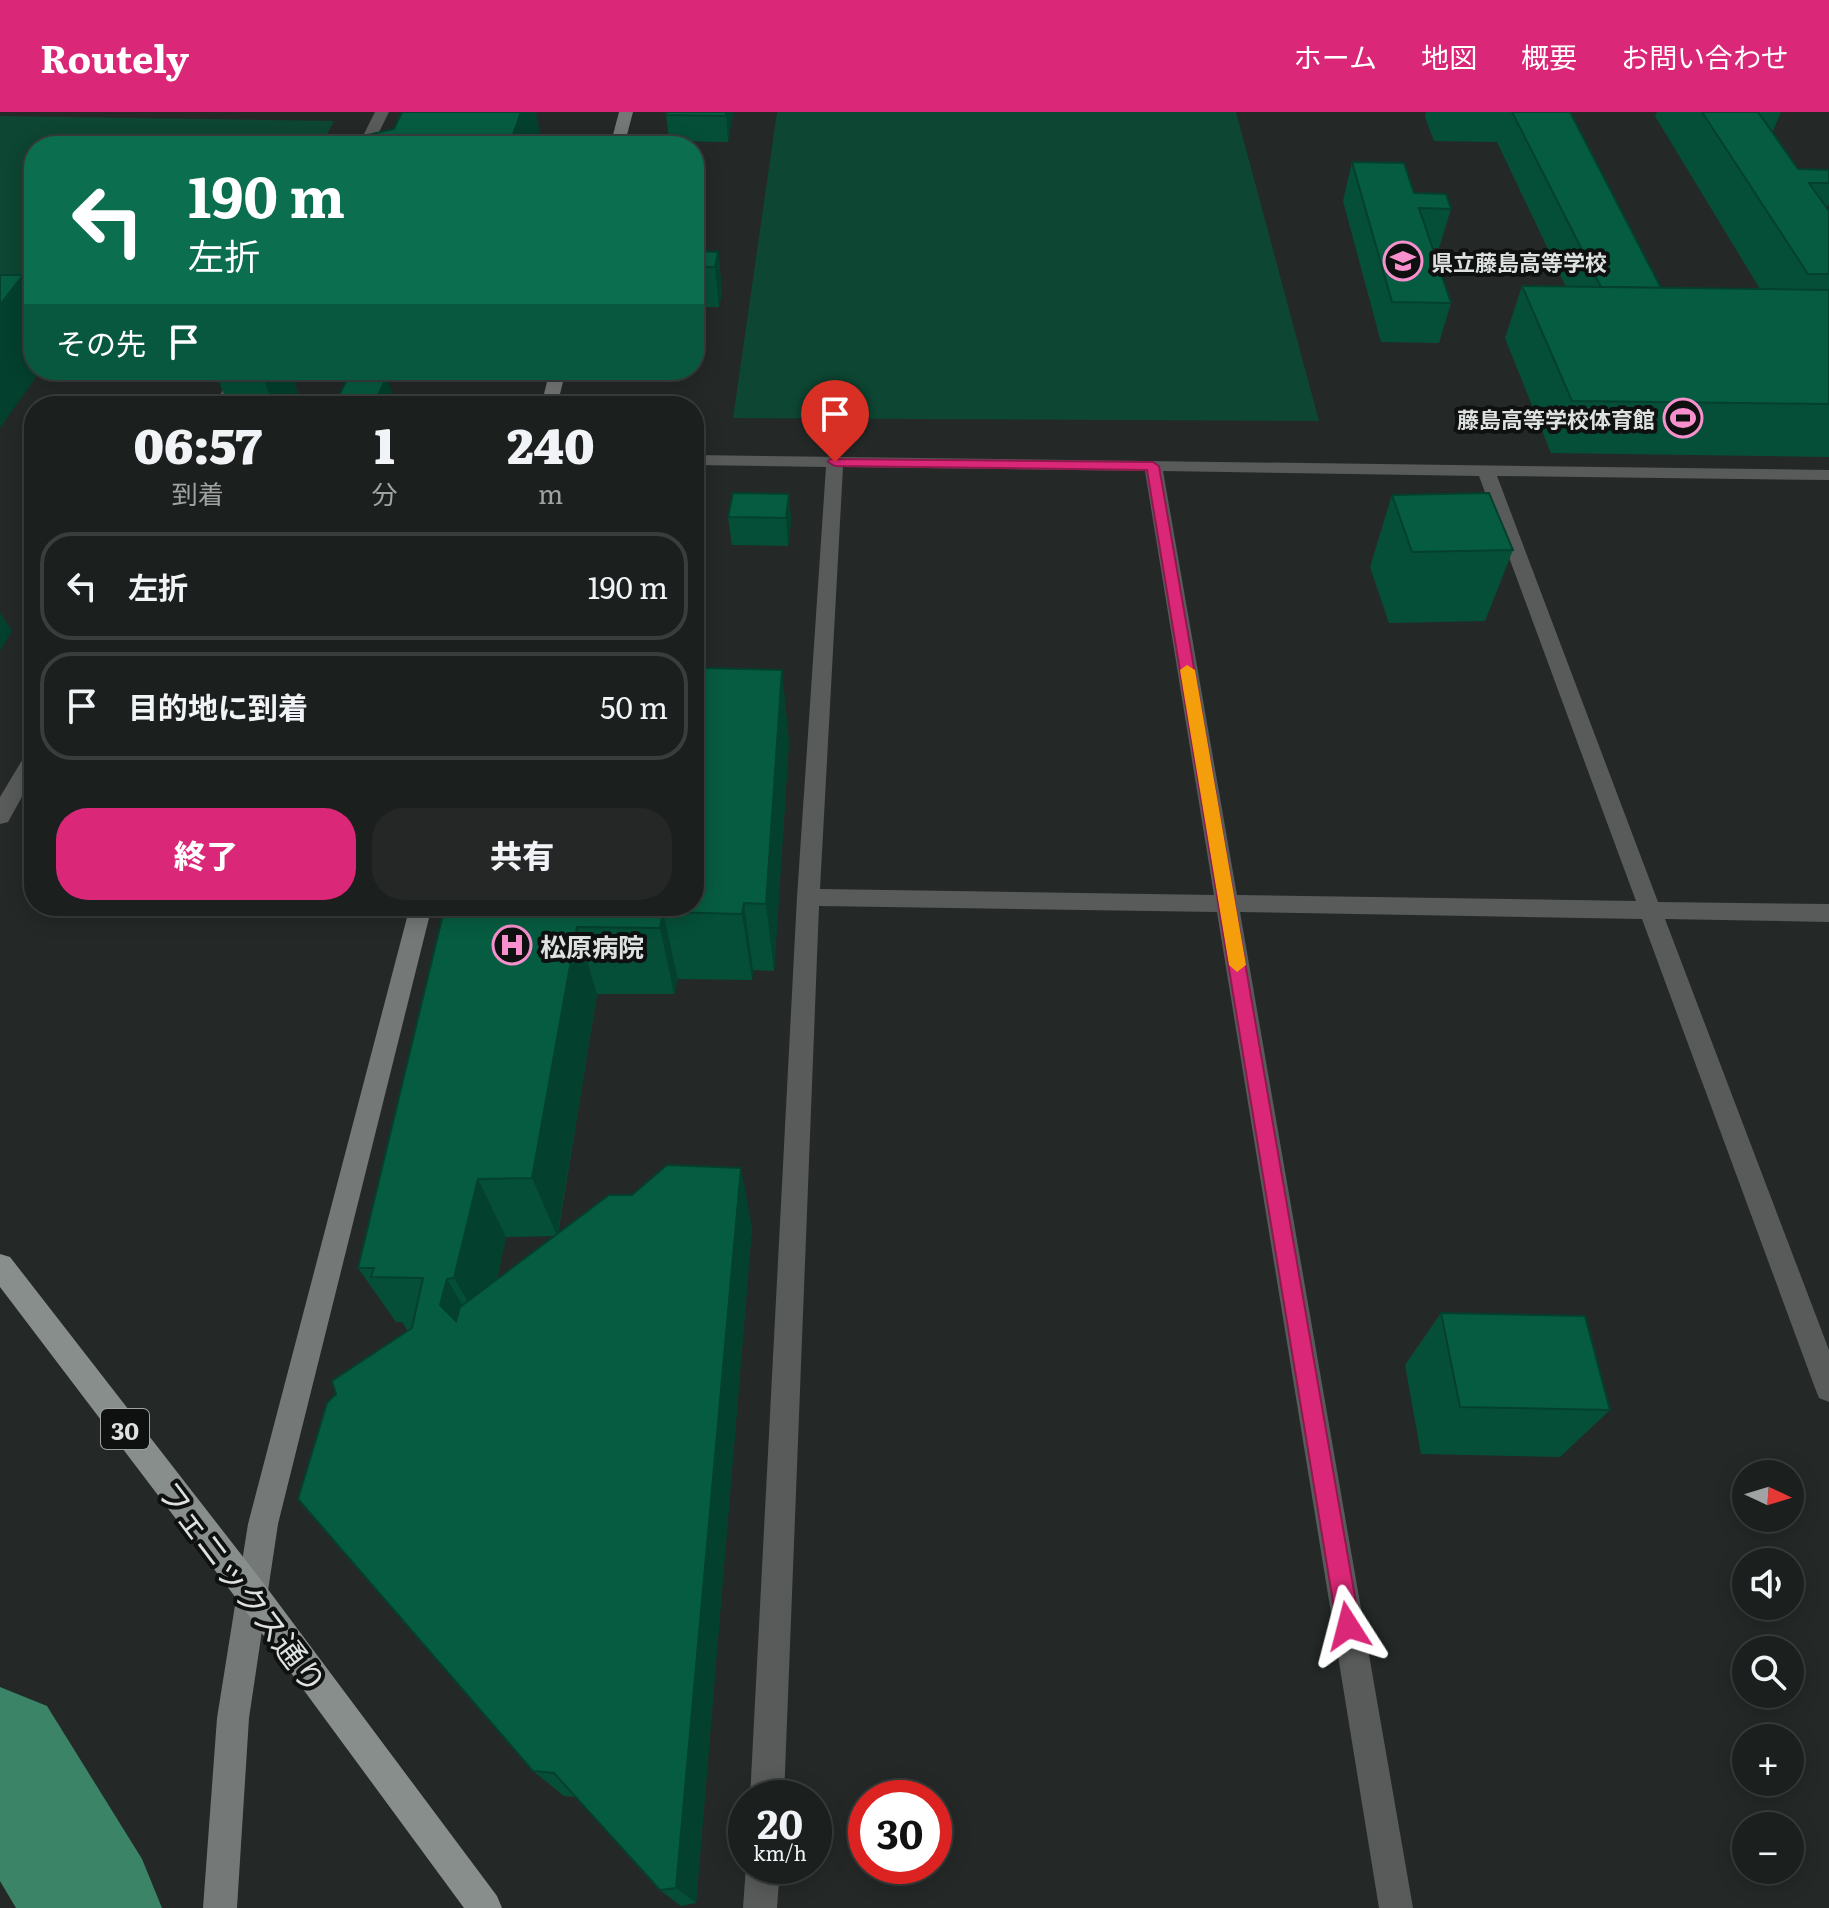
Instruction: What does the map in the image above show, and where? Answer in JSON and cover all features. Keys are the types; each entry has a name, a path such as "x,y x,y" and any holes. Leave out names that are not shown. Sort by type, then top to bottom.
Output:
{"main road":[{"name":"フェニックス通り","path":"0,1266 250,1591 485,1908"}],"street":[{"path":"370,136 382,112"},
{"path":"620,136 626,112"},
{"path":"704,460 1827,478"},
{"path":"768,1780 808,897 835,462"},
{"path":"1153,466 1396,1908"},
{"path":"1486,471 1829,1388"},
{"path":"0,816 24,774"},
{"path":"808,897 1829,913"},
{"path":"221,1895 233,1718 250,1591 263,1524 418,916"},
{"path":"760,1908 762,1884"}],"green space":[{"path":"777,112 1236,112 1319,421 733,418"},
{"path":"0,116 334,121 326,136 24,136 24,327 0,326"}],"building":[{"path":"402,112 521,112 513,136 363,136 394,129"},
{"path":"667,112 726,112 726,116 666,115"},
{"path":"1512,112 1570,112 1661,288 1601,287"},
{"path":"1702,112 1758,112 1798,169 1829,170 1829,183 1809,183 1829,211 1829,274 1808,274"},
{"path":"1352,162 1404,163 1414,193 1446,194 1451,209 1419,208 1451,303 1392,302"},
{"path":"704,251 718,252 715,267 704,267"},
{"path":"0,275 23,275 0,305"},
{"path":"1522,286 1829,290 1829,404 1572,401"},
{"path":"347,380 385,380 378,396 339,396"},
{"path":"733,493 789,494 786,518 728,517"},
{"path":"1489,493 1513,550 1412,552 1392,495"},
{"path":"704,668 782,670 766,904 744,903 742,914 704,913"},
{"path":"443,916 662,916 660,928 577,927 532,1178 478,1179 454,1278 447,1279 440,1305 456,1321 460,1307 609,1195 632,1195 667,1165 741,1168 676,1888 660,1890 554,1773 533,1771 298,1499 327,1403 336,1394 332,1381 412,1328 423,1278 371,1277 374,1268 358,1268"},
{"path":"1441,1313 1585,1316 1610,1410 1460,1407"}],"waterway":[{"path":"0,1753 93,1908"}],"slow traffic":[{"path":"1187,670 1237,965"}],"place":[{"name":"県立藤島高等学校","path":"1403,261"},
{"name":"藤島高等学校体育館","path":"1683,418"},
{"name":"松原病院","path":"512,945"}],"route":[{"path":"835,462 1153,466 1348,1626"}]}
